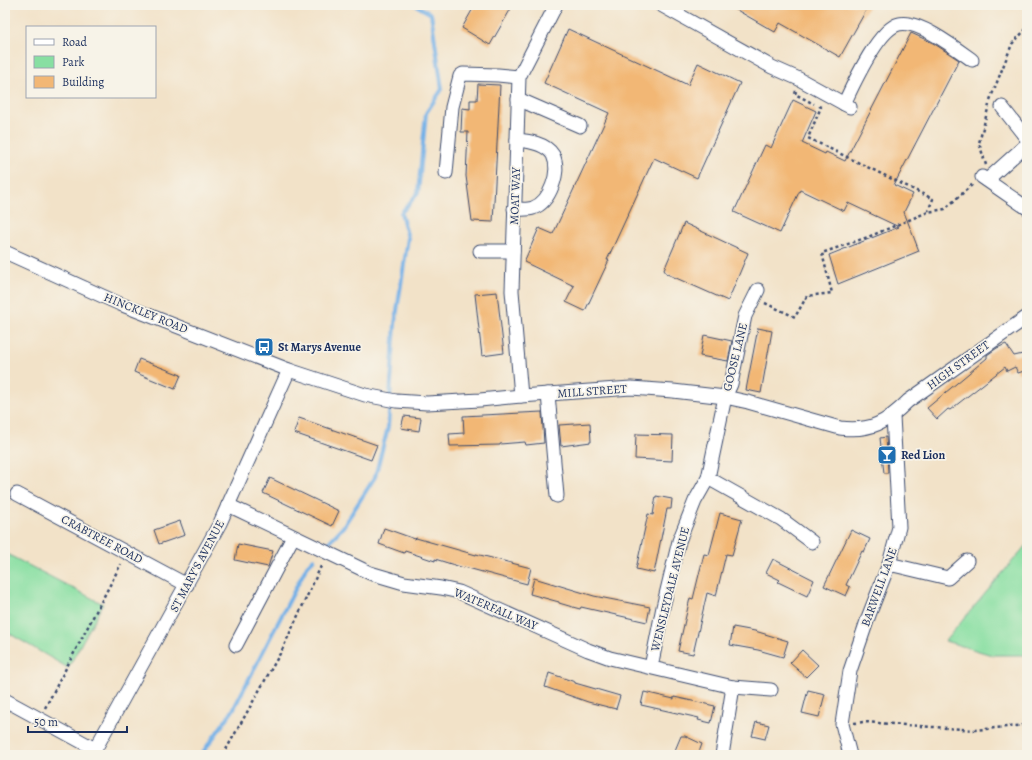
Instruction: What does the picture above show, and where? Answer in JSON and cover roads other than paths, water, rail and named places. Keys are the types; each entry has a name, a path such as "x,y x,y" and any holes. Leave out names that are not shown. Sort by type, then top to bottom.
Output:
{"street":[{"name":"MOAT WAY","path":"521,396 512,291 519,77 556,5"},
{"path":"661,5 772,67 799,79 847,105 865,60 889,29 900,23 918,25 952,45 972,60"},
{"path":"446,173 452,107 460,76 463,74 470,74 519,77"},
{"path":"518,99 580,126"},
{"path":"1002,108 1027,139"},
{"path":"514,210 532,208 543,201 550,193 553,185 555,168 552,155 543,146 530,141 517,140"},
{"path":"1027,144 984,179 1027,208"},
{"path":"480,251 513,251"},
{"name":"HINCKLEY ROAD","path":"5,252 120,304 289,370"},
{"name":"GOOSE LANE","path":"725,397 731,384 745,316 756,294"},
{"name":"HIGH STREET","path":"893,416 908,401 1027,317"},
{"name":"MILL STREET","path":"289,370 365,395 396,401 427,403 631,388 725,397 832,426 850,429 876,425 893,416"},
{"name":"ST MARY'S AVENUE","path":"94,752 220,523 289,370"},
{"path":"548,394 557,496"},
{"name":"WENSLEYDALE AVENUE","path":"651,667 662,607 679,541 695,501 708,478 725,397"},
{"name":"BARWELL LANE","path":"850,755 842,724 850,671 869,615 889,564 899,527 893,416"},
{"path":"708,478 781,519 812,542"},
{"name":"CRABTREE ROAD","path":"17,494 187,585"},
{"name":"WATERFALL WAY","path":"228,505 370,573 404,582 459,592 602,656 733,687 771,690"},
{"path":"236,645 293,537"},
{"path":"889,564 948,578 967,561"},
{"path":"722,755 733,687"},
{"path":"5,700 94,752"}],"waterway":[{"path":"329,542 343,527 375,477 388,427 395,324 408,238 401,213 418,193 426,113 442,89 431,14 416,5"},
{"path":"201,755 233,710 307,566 314,559"}],"place":[{"name":"St Marys Avenue","path":"264,347"},
{"name":"Red Lion","path":"887,455"}]}
